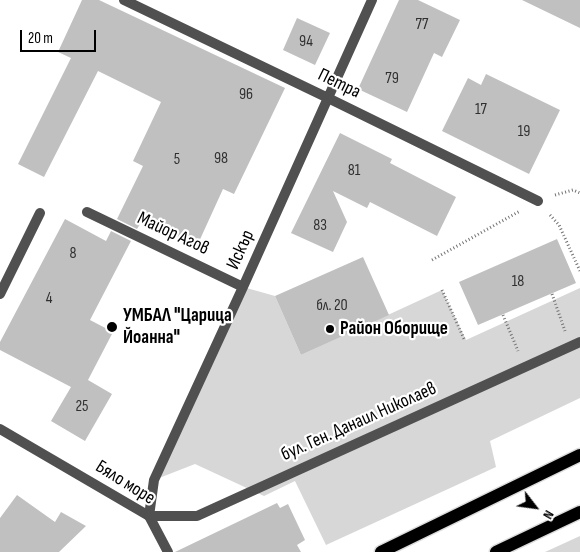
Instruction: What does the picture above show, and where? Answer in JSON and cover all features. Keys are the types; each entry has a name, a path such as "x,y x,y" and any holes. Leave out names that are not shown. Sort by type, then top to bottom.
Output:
{"main road":[{"path":"381,552 580,455"},
{"path":"496,552 580,512"}],"street":[{"name":"Петра","path":"124,0 538,201"},
{"name":"Искър","path":"149,516 154,480 372,0"},
{"name":"Майор Агов","path":"87,212 243,287"},
{"path":"0,294 40,213"},
{"name":"бул. Ген. Данаил Николаев","path":"149,516 197,516 576,344"},
{"name":"Бяло море","path":"0,430 149,516 168,552"}],"path":[{"path":"432,260 538,201 573,190 580,193"},
{"path":"538,201 559,225 580,271"},
{"path":"442,290 465,341"},
{"path":"552,294 576,344"},
{"path":"502,315 525,367"}],"shaded area":[{"path":"243,287 275,296 301,355 442,290 466,340 580,288 580,398 490,441 496,467 326,545 295,481 264,496 195,464 154,480"},
{"path":"580,536 580,552 545,552"}],"building":[{"path":"82,0 99,0 285,88 234,194 223,189 197,246 142,221 137,229 117,219 143,166 133,161 161,102 98,71 44,177 18,164 71,58 58,52"},
{"path":"399,0 418,0 460,20 442,57 434,53 407,112 358,89"},
{"path":"522,0 580,0 580,28"},
{"path":"297,18 330,33 315,65 283,50"},
{"path":"486,74 560,110 529,174 442,131 468,78 481,85"},
{"path":"340,133 392,159 390,163 456,197 437,236 370,202 367,208 333,191 347,222 333,252 291,233"},
{"path":"65,219 106,241 111,231 131,241 90,320 113,332 88,380 112,394 85,441 51,421 71,387 0,350 0,342"},
{"path":"557,239 576,283 478,325 459,282"},
{"path":"363,257 389,315 301,355 275,296"},
{"path":"17,495 55,522 61,512 86,526 59,552 0,552 0,518"},
{"path":"277,503 280,508 288,504 305,540 297,545 301,552 175,552"}],"place":[{"name":"УМБАЛ \"Царица Йоанна\"","path":"112,327"},
{"name":"Район Оборище","path":"330,329"}]}
